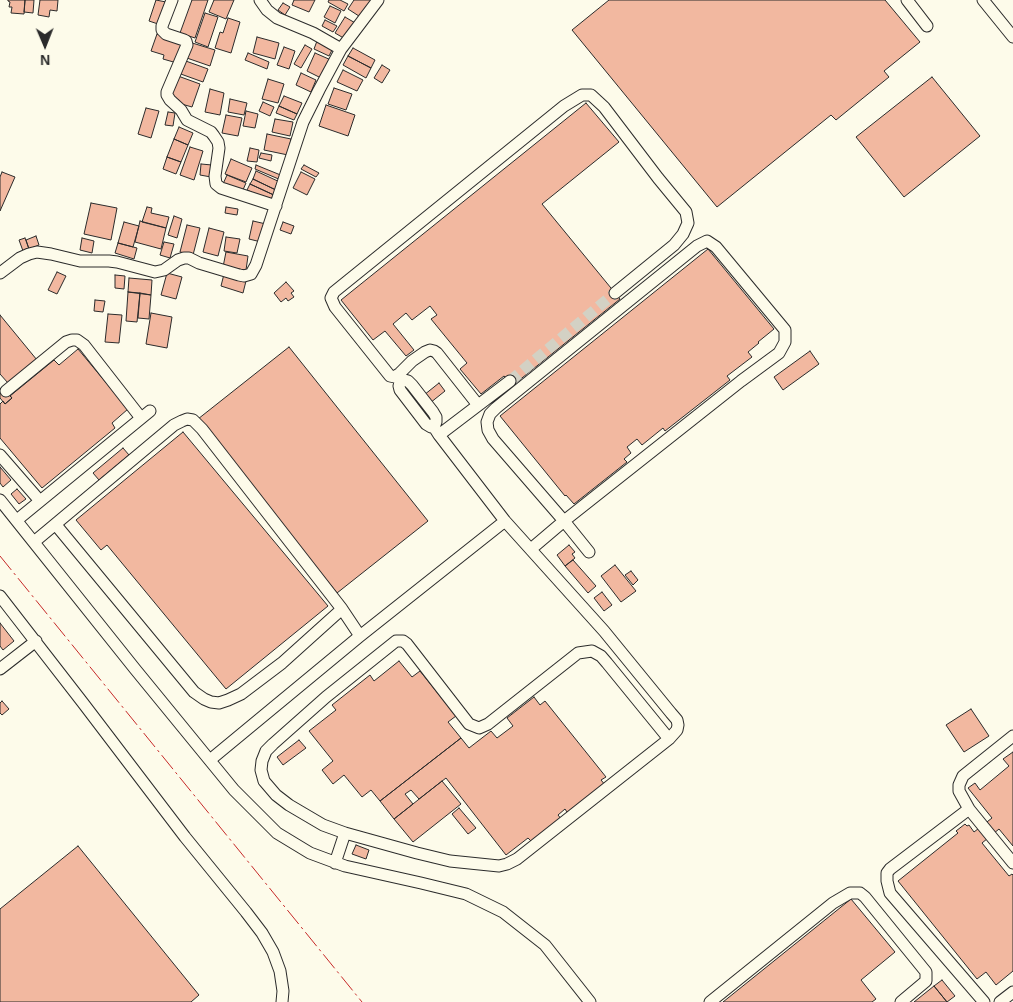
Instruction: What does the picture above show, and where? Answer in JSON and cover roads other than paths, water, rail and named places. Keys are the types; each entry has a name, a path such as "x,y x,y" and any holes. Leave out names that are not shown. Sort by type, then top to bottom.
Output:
{"street":[{"path":"172,0 162,30 166,34 186,41 187,44 167,95 181,110 187,120 211,132 218,142 216,184 221,188 276,206"},
{"path":"260,0 277,18 313,33 341,49"},
{"path":"0,273 20,258 37,252 80,261 109,260 156,272 164,270 178,260 189,258 239,275 251,274 256,265 304,122 318,90 341,49 378,0"},
{"path":"906,0 927,26"},
{"path":"983,0 1013,37"},
{"path":"399,377 390,376 335,307 331,298 334,292 564,106 582,96 592,95 604,106 686,212 688,223 683,234 674,245 615,293"},
{"path":"531,549 564,521 741,381 779,353 785,342 785,330 716,247 707,241 697,246 490,414 487,422 488,430 493,438 564,521 589,552"},
{"path":"6,392 61,346 72,340 78,340 146,415 16,520"},
{"path":"478,405 434,351 425,352 412,361 399,377 400,390 426,424 436,431 505,521 604,631 671,712 677,720 676,730 669,739 517,859 499,866 450,861 345,833 323,825 289,805 276,795 264,781 262,761 266,751 326,697 396,641 403,641 407,644 469,724 479,728 488,724 578,653 592,651 597,653 607,663 669,739"},
{"path":"436,431 478,405 510,381"},
{"path":"34,542 174,425 182,420 193,420 342,608 360,636"},
{"path":"0,455 40,502"},
{"path":"0,500 234,790 278,834 310,853 345,866 466,894 504,912 545,945 590,1002"},
{"path":"210,760 360,636 505,521"},
{"path":"56,525 194,692 211,702 219,703 241,694 282,662 342,608"},
{"path":"0,596 185,837 262,933 273,952 280,971 283,990 282,1002"},
{"path":"0,669 36,641"},
{"path":"1013,736 963,776 959,785 959,791 969,809 1013,863"},
{"path":"969,809 890,869 887,873 887,881 890,893 984,1002"},
{"path":"335,862 345,833"},
{"path":"710,1002 833,903 850,893 860,893 926,972 926,981 901,1002"},
{"path":"1000,1002 1013,992"}],"tunnel":[{"path":"510,381 615,293"}]}
